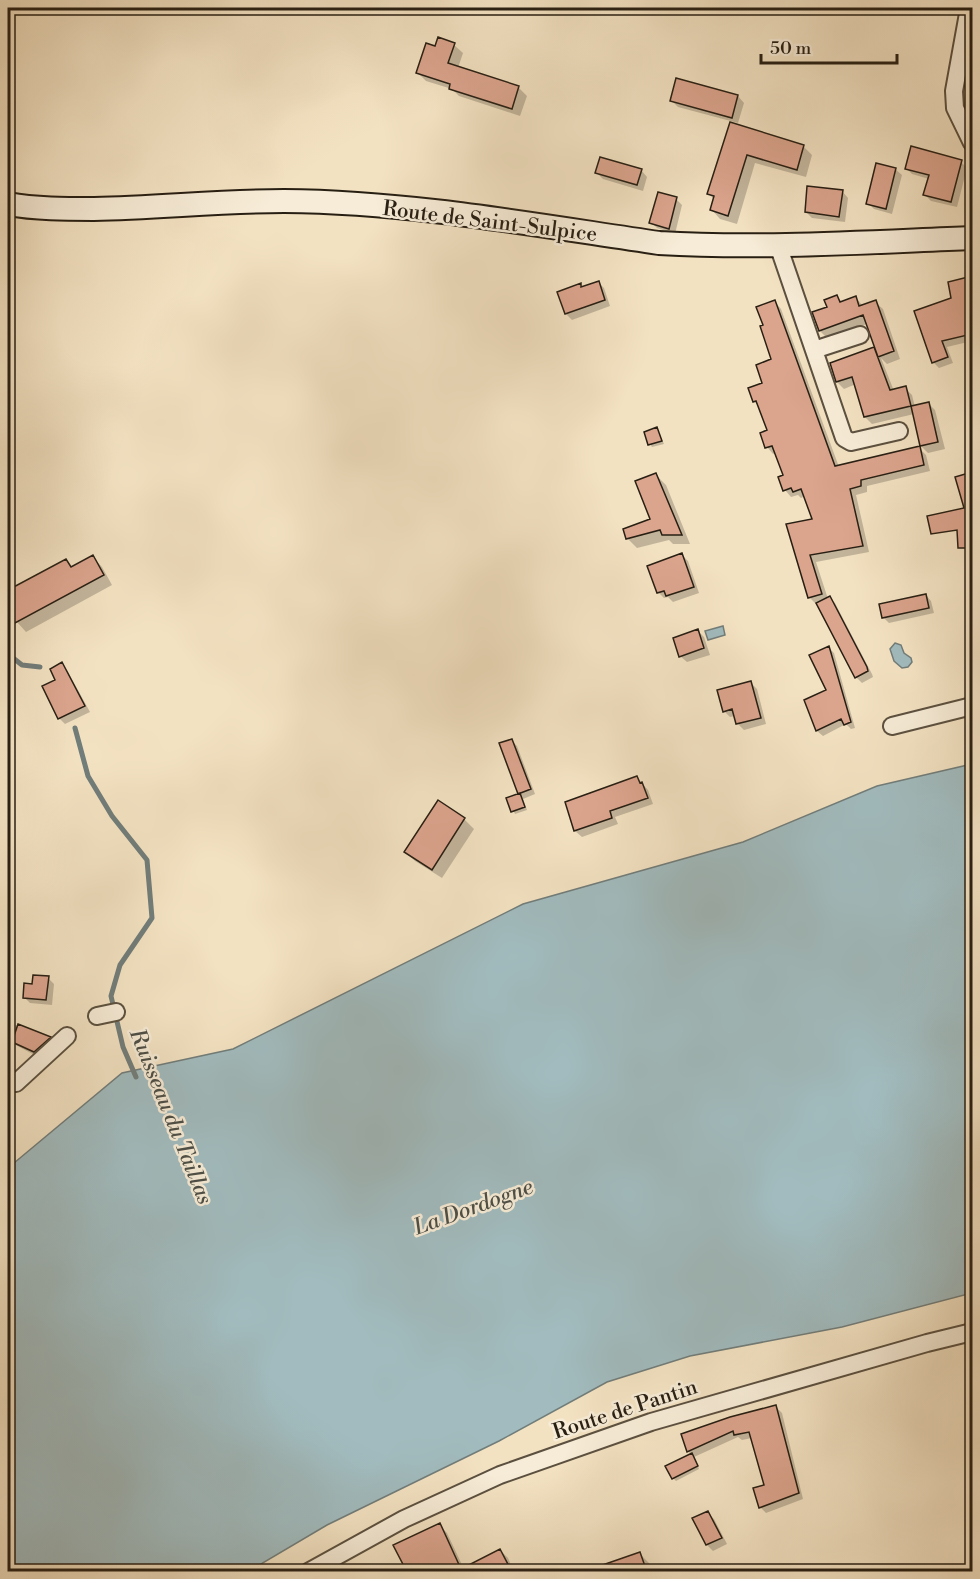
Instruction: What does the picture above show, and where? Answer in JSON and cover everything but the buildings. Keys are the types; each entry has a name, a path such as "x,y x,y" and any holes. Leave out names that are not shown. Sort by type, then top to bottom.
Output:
{"main road":[{"name":"Route de Saint-Sulpice","path":"8,204 71,209 138,209 282,201 347,203 438,212 659,243 738,246 972,238"}],"street":[{"path":"969,8 954,91 955,108 972,143"},
{"path":"778,245 844,438 851,442 899,431"},
{"path":"814,350 860,335"},
{"path":"892,726 972,706"},
{"path":"97,1016 116,1012"},
{"path":"8,1080 16,1083 67,1036"},
{"name":"Route de Pantin","path":"308,1572 404,1519 500,1475 651,1422 972,1332"}],"water":[{"path":"723,626 725,635 708,640 705,631"},
{"path":"895,643 901,645 904,653 911,658 912,662 908,667 902,668 894,661 890,649"},
{"name":"La Dordogne","path":"972,764 972,1293 842,1327 690,1356 607,1382 499,1441 327,1525 249,1571 8,1571 8,1168 122,1073 233,1049 523,904 743,842 877,786"}],"waterway":[{"name":"Ruisseau du Taillas","path":"8,654 22,665 40,667"},
{"name":"Ruisseau du Taillas","path":"75,728 88,776 112,816 147,860 152,918 120,965 111,996 123,1047 136,1077"}]}
